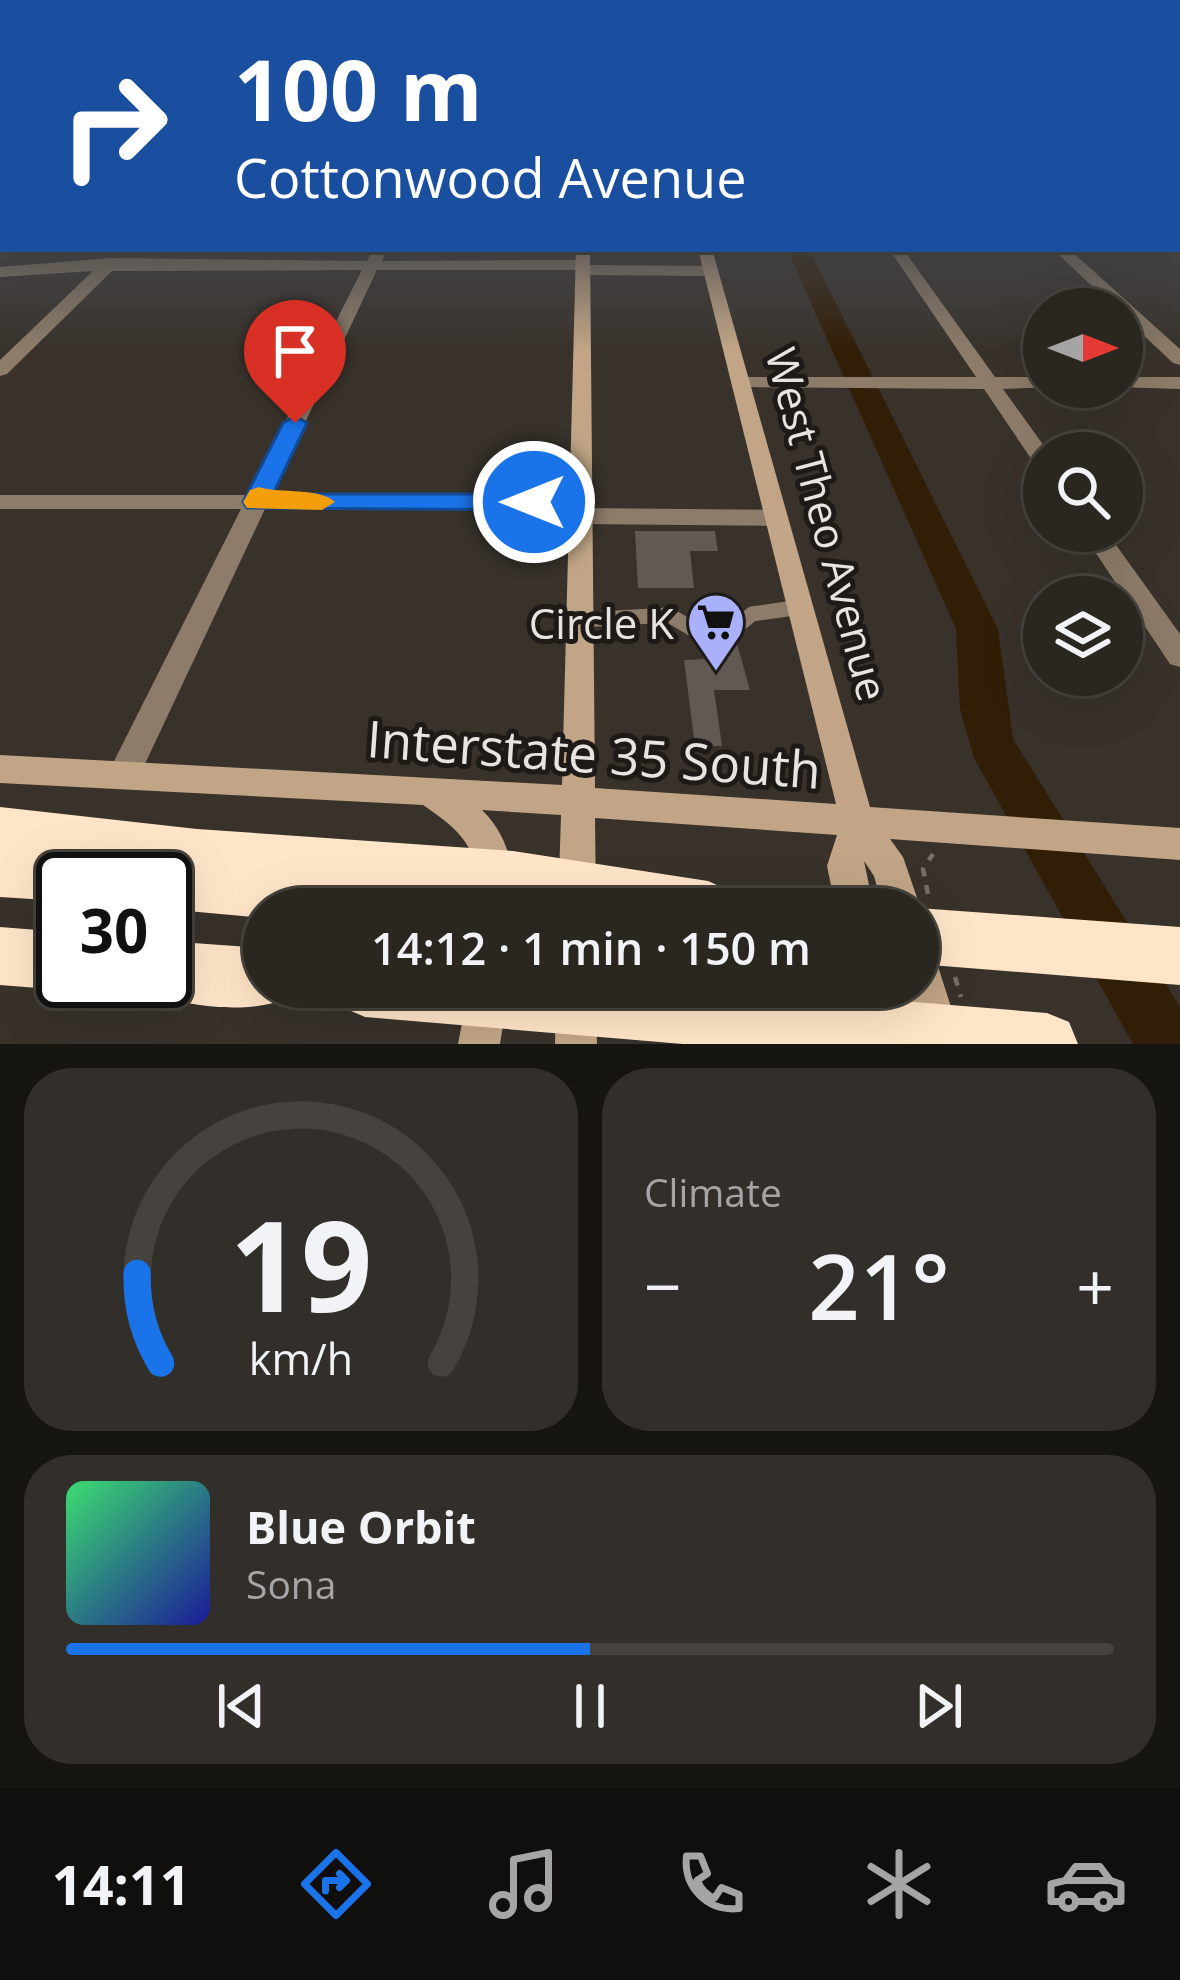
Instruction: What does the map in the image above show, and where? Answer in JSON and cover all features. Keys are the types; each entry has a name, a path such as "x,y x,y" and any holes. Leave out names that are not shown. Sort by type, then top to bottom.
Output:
{"highway":[{"path":"0,831 69,852"},
{"path":"192,865 513,878 576,888"},
{"path":"0,871 36,867"},
{"path":"192,886 243,890"},
{"path":"939,938 1180,956"},
{"path":"0,956 36,959"},
{"path":"192,972 243,976"},
{"path":"616,1008 1047,1044"}],"street":[{"path":"0,370 121,254"},
{"path":"899,254 1024,432"},
{"path":"1065,254 1180,359"},
{"path":"123,775 376,257"},
{"path":"0,272 376,257 708,260"},
{"name":"West Theo Avenue","path":"708,260 858,823 890,868 896,888"},
{"path":"577,888 583,262"},
{"path":"1143,383 1180,382"},
{"path":"741,383 1023,383"},
{"path":"0,502 256,502 777,518"},
{"path":"1108,552 1180,656"},
{"name":"Interstate 35 South","path":"0,769 429,791 1180,844"},
{"path":"429,791 470,816 484,833 495,858 495,888"},
{"name":"West Theo Avenue","path":"850,888 844,866 858,823"},
{"path":"479,1044 485,1008"},
{"path":"576,1008 576,1044"},
{"path":"879,1008 887,1044"},
{"path":"931,1008 942,1044"}],"lane":[{"path":"579,620 669,615 691,628 735,628 752,614 801,607"}],"building":[{"path":"635,531 715,531 718,551 690,551 694,588 638,588"},
{"path":"705,640 736,640 750,690 714,690 722,746 695,746 684,660 708,659"}],"waterway":[{"path":"800,254 977,629 983,709 991,744 1167,1044"}],"slow traffic":[{"path":"259,495 256,502 322,502"}],"place":[{"name":"Circle K","path":"716,673"}],"route":[{"path":"295,423 256,502 534,502"}]}
